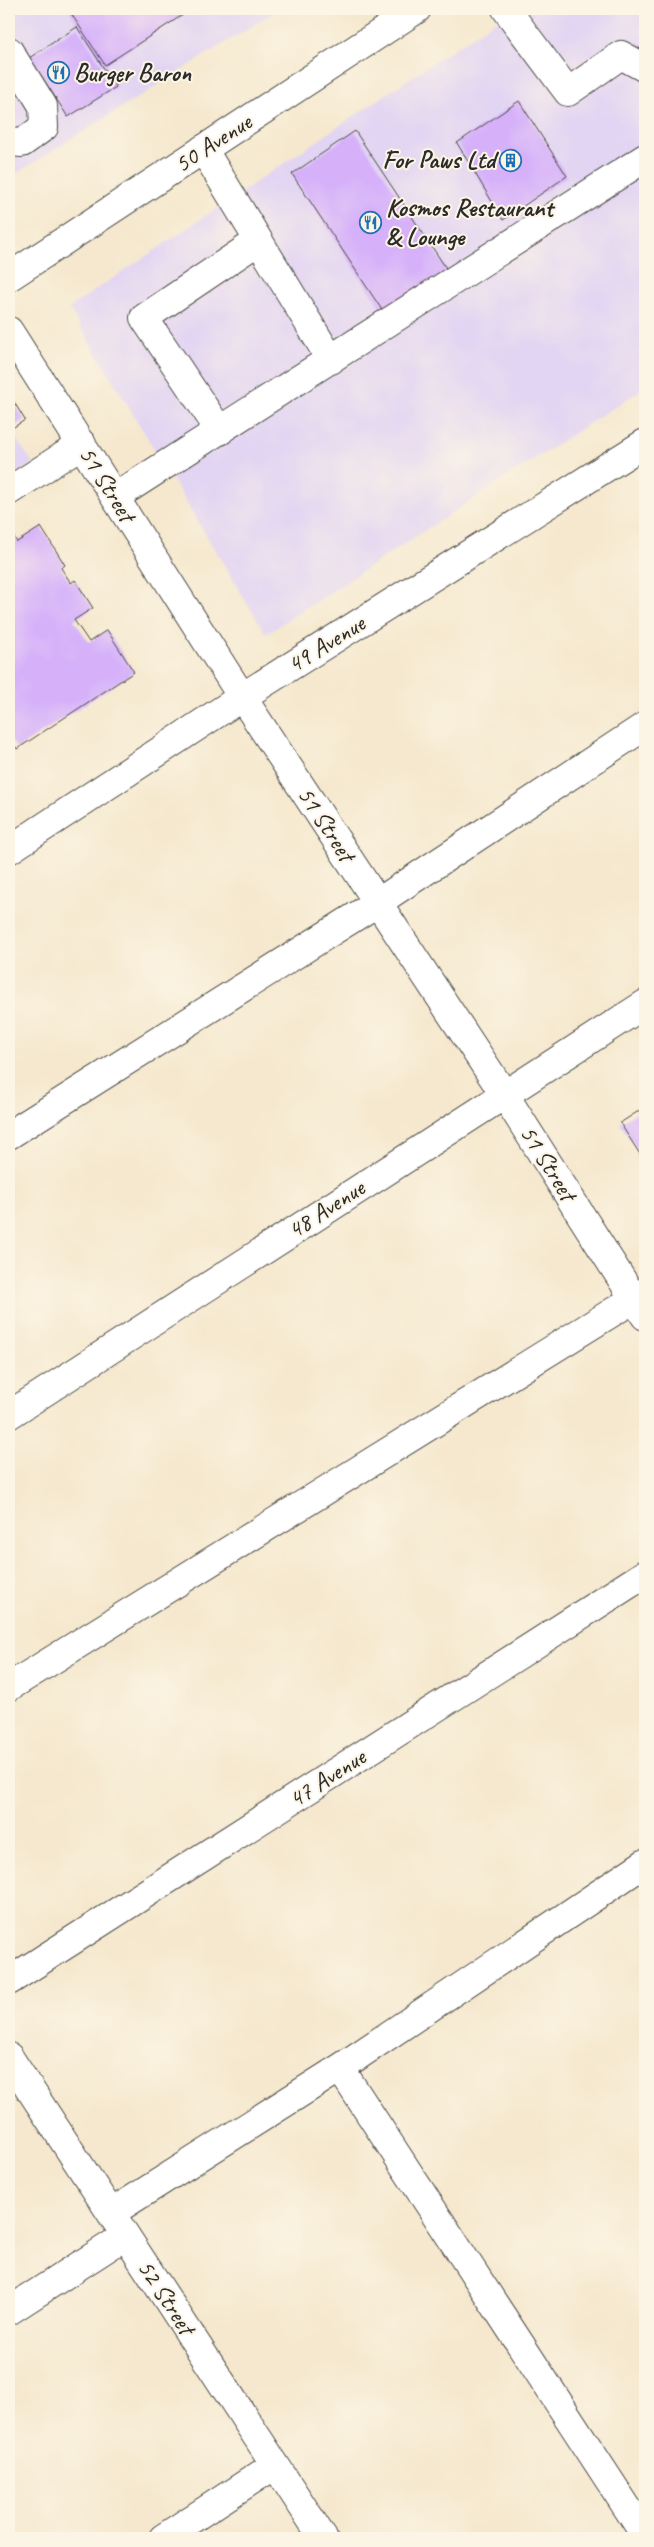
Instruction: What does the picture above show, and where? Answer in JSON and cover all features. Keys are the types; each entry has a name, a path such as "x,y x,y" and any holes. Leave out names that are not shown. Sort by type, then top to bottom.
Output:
{"street":[{"name":"50 Avenue","path":"9,277 417,9"},
{"path":"506,9 568,92 621,55 645,68"},
{"path":"9,51 43,106 44,127 22,143 9,142"},
{"path":"204,149 331,360"},
{"path":"115,497 645,158"},
{"path":"220,431 144,318 258,241"},
{"name":"51 Street","path":"9,331 242,697 642,1303"},
{"name":"49 Avenue","path":"9,850 242,697 645,443"},
{"path":"9,492 82,444"},
{"path":"9,1135 377,903 645,726"},
{"name":"48 Avenue","path":"9,1415 645,1004"},
{"path":"9,1687 642,1303"},
{"name":"47 Avenue","path":"9,1981 645,1574"},
{"path":"111,2213 340,2068 645,1863"},
{"name":"52 Street","path":"9,2057 322,2538"},
{"path":"340,2068 645,2535"},
{"path":"9,2311 125,2236"},
{"path":"163,2538 275,2465"}],"shaded area":[{"path":"9,9 279,9 9,178"},
{"path":"513,9 645,9 645,387 266,634 69,308"},
{"path":"9,429 33,463 9,479"}],"building":[{"path":"68,9 192,9 105,65"},
{"name":"Burger Baron","path":"77,27 116,87 68,117 40,74 19,88 9,71"},
{"name":"For Paws Ltd","path":"519,101 567,176 503,220 457,143"},
{"name":"Kosmos Restaurant & Lounge","path":"355,131 448,271 384,313 292,174"},
{"path":"9,394 25,420 9,430"},
{"path":"41,527 65,565 61,568 71,583 75,580 93,608 74,620 89,642 107,630 134,672 17,749 9,737 9,535 11,533 17,542"},
{"path":"645,1107 645,1162 620,1123"}],"place":[{"name":"Burger Baron","path":"58,73"},
{"name":"For Paws Ltd","path":"511,160"},
{"name":"Kosmos Restaurant & Lounge","path":"370,222"}]}
